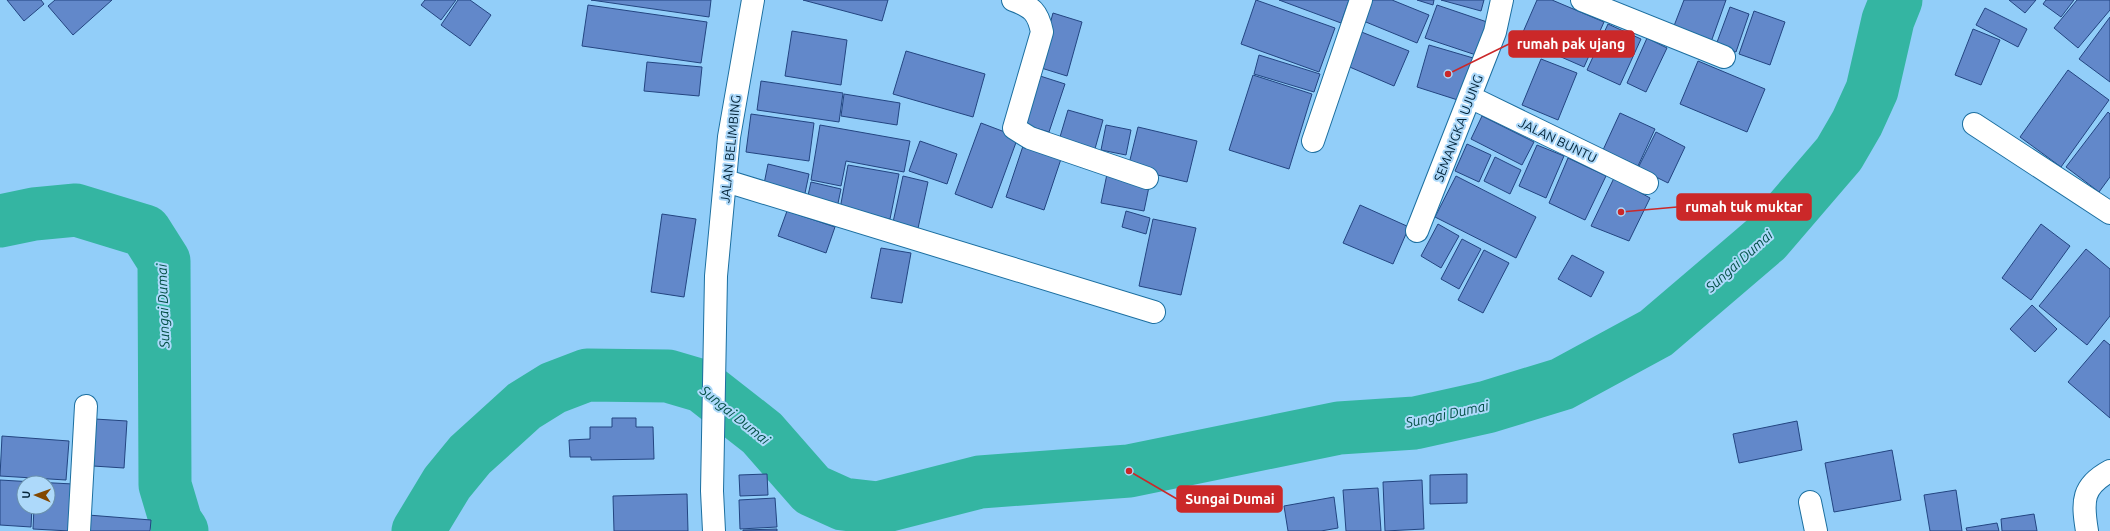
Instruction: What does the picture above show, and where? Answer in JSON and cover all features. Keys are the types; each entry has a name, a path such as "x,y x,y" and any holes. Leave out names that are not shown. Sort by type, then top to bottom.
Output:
{"street":[{"name":"JALAN BELIMBING","path":"714,531 712,491 716,276 729,137 753,0"},
{"path":"1013,0 1029,6 1039,18 1042,32 1014,128 1030,138 1147,178"},
{"path":"1313,141 1361,0"},
{"name":"SEMANGKA UJUNG","path":"1417,231 1495,32 1502,0"},
{"path":"1582,0 1724,57"},
{"name":"JALAN BUNTU","path":"1470,97 1647,183"},
{"path":"1974,124 2110,213"},
{"path":"726,181 1154,312"},
{"path":"79,531 86,406"},
{"path":"2088,531 2084,507 2085,494 2091,484 2110,471"},
{"path":"1810,502 1816,531"}],"building":[{"path":"7,0 41,0 44,4 24,21"},
{"path":"55,0 112,0 73,35 48,6"},
{"path":"425,0 456,0 441,20 421,5"},
{"path":"458,0 470,0 491,15 470,46 441,25"},
{"path":"591,0 711,0 709,17"},
{"path":"803,0 888,0 882,21"},
{"path":"1256,0 1335,28 1319,72 1241,44"},
{"path":"1279,0 1349,0 1341,23"},
{"path":"1370,0 1392,0 1429,15 1417,43 1361,20"},
{"path":"1417,0 1434,0 1433,5"},
{"path":"1441,0 1484,0 1481,11"},
{"path":"1537,0 1552,0 1604,22 1584,67 1520,39"},
{"path":"1684,0 1726,0 1710,45 1672,31"},
{"path":"2009,0 2036,0 2025,13"},
{"path":"2046,0 2074,0 2061,17 2043,4"},
{"path":"2077,0 2110,0 2110,10 2078,48 2054,28"},
{"path":"588,5 707,22 701,63 582,46"},
{"path":"1437,5 1490,23 1479,56 1425,38"},
{"path":"1730,7 1749,14 1736,52 1716,45"},
{"path":"1985,8 2027,29 2018,47 1976,25"},
{"path":"1754,11 1785,22 1770,65 1739,54"},
{"path":"1053,13 1082,22 1067,76 1038,67"},
{"path":"2110,17 2110,82 2079,59"},
{"path":"1608,24 1641,39 1620,85 1587,70"},
{"path":"1973,29 2000,40 1981,85 1955,75"},
{"path":"792,31 847,40 841,85 785,76"},
{"path":"1359,31 1409,51 1394,86 1345,65"},
{"path":"1647,38 1667,48 1646,92 1627,83"},
{"path":"1429,45 1480,60 1464,102 1417,87"},
{"path":"906,51 985,74 973,117 893,94"},
{"path":"1259,55 1320,74 1314,92 1254,74"},
{"path":"1541,59 1577,73 1558,120 1522,105"},
{"path":"1698,61 1765,89 1747,132 1680,104"},
{"path":"647,62 702,67 699,96 644,91"},
{"path":"2068,70 2109,100 2061,167 2020,137"},
{"path":"1037,75 1065,84 1049,132 1022,124"},
{"path":"1253,75 1312,94 1289,169 1229,150"},
{"path":"761,81 843,93 839,122 757,110"},
{"path":"844,94 900,103 897,125 841,116"},
{"path":"1068,110 1103,120 1093,156 1057,147"},
{"path":"2108,112 2110,114 2110,177 2099,192 2066,167"},
{"path":"1620,113 1655,129 1638,166 1603,150"},
{"path":"751,114 814,123 809,161 746,152"},
{"path":"1482,116 1534,142 1522,165 1471,139"},
{"path":"981,123 1018,137 992,208 955,194"},
{"path":"820,125 910,141 904,172 846,161 841,186 811,180"},
{"path":"1106,125 1131,130 1126,155 1101,150"},
{"path":"1138,127 1197,141 1187,182 1128,168"},
{"path":"1656,132 1685,147 1668,183 1638,168"},
{"path":"920,141 957,154 947,184 909,171"},
{"path":"1024,143 1062,156 1044,210 1006,197"},
{"path":"1467,144 1491,155 1479,182 1455,171"},
{"path":"1537,145 1564,156 1546,198 1519,186"},
{"path":"1495,157 1521,170 1510,194 1484,181"},
{"path":"1568,158 1606,176 1585,220 1549,203"},
{"path":"768,164 809,174 804,198 763,189"},
{"path":"848,165 899,174 890,219 840,209"},
{"path":"1107,174 1150,182 1144,211 1101,203"},
{"path":"903,176 928,182 917,233 892,227"},
{"path":"1456,176 1536,217 1516,258 1435,217"},
{"path":"1614,178 1650,198 1629,241 1591,226"},
{"path":"811,182 841,189 837,208 807,200"},
{"path":"1360,205 1409,227 1393,264 1343,243"},
{"path":"787,211 835,227 826,253 778,236"},
{"path":"1126,211 1150,218 1146,234 1122,227"},
{"path":"662,214 696,219 684,297 651,292"},
{"path":"1153,219 1196,228 1181,295 1139,286"},
{"path":"1438,224 1459,236 1441,268 1421,256"},
{"path":"2041,224 2070,246 2031,300 2002,278"},
{"path":"1462,239 1481,249 1459,289 1441,279"},
{"path":"881,248 911,253 902,303 871,298"},
{"path":"2086,249 2110,269 2110,316 2087,345 2039,306"},
{"path":"1484,250 1509,263 1483,313 1458,300"},
{"path":"1572,255 1604,272 1591,297 1558,279"},
{"path":"2032,305 2057,329 2035,352 2010,329"},
{"path":"2104,340 2110,345 2110,418 2068,382"},
{"path":"612,418 636,418 636,427 653,427 654,459 591,460 591,457 570,457 569,440 590,439 590,427 612,427"},
{"path":"95,419 127,421 124,468 93,466"},
{"path":"1797,421 1802,450 1739,463 1733,434"},
{"path":"2,436 69,441 66,480 56,479 56,475 16,475 16,477 0,476"},
{"path":"1892,450 1901,500 1834,512 1825,463"},
{"path":"767,474 768,495 740,496 739,475"},
{"path":"1467,474 1467,503 1430,504 1430,475"},
{"path":"0,480 16,481 16,515 32,515 31,527 0,525"},
{"path":"1422,480 1424,529 1385,531 1383,482"},
{"path":"56,483 73,484 70,531 33,529 34,515 56,515"},
{"path":"1378,488 1381,531 1346,531 1343,490"},
{"path":"1956,490 1962,531 1930,531 1924,495"},
{"path":"687,494 688,531 614,531 613,496"},
{"path":"1334,497 1338,528 1321,531 1288,531 1284,506"},
{"path":"775,498 777,527 740,529 739,500"},
{"path":"2034,514 2037,531 2002,531 2001,519"},
{"path":"88,515 151,520 150,531 87,531"},
{"path":"1997,523 1999,531 1967,531 1966,528"},
{"path":"777,529 777,531 743,531 743,530"}],"waterway":[{"name":"Sungai Dumai","path":"418,531 447,483 470,455 524,406 553,388 587,375 668,376 702,386 762,433 812,490 843,504 878,508 980,482 1129,471 1339,428 1415,423 1487,407 1562,384 1656,333 1766,239 1839,154 1857,123 1872,90 1888,20 1896,0"},
{"name":"Sungai Dumai","path":"0,221 34,214 76,210 145,231 164,261 165,485 176,522 182,531"}],"place":[{"name":"rumah pak ujang","path":"1448,74"},
{"name":"rumah tuk muktar","path":"1621,212"},
{"name":"Sungai Dumai","path":"1129,471"}]}
